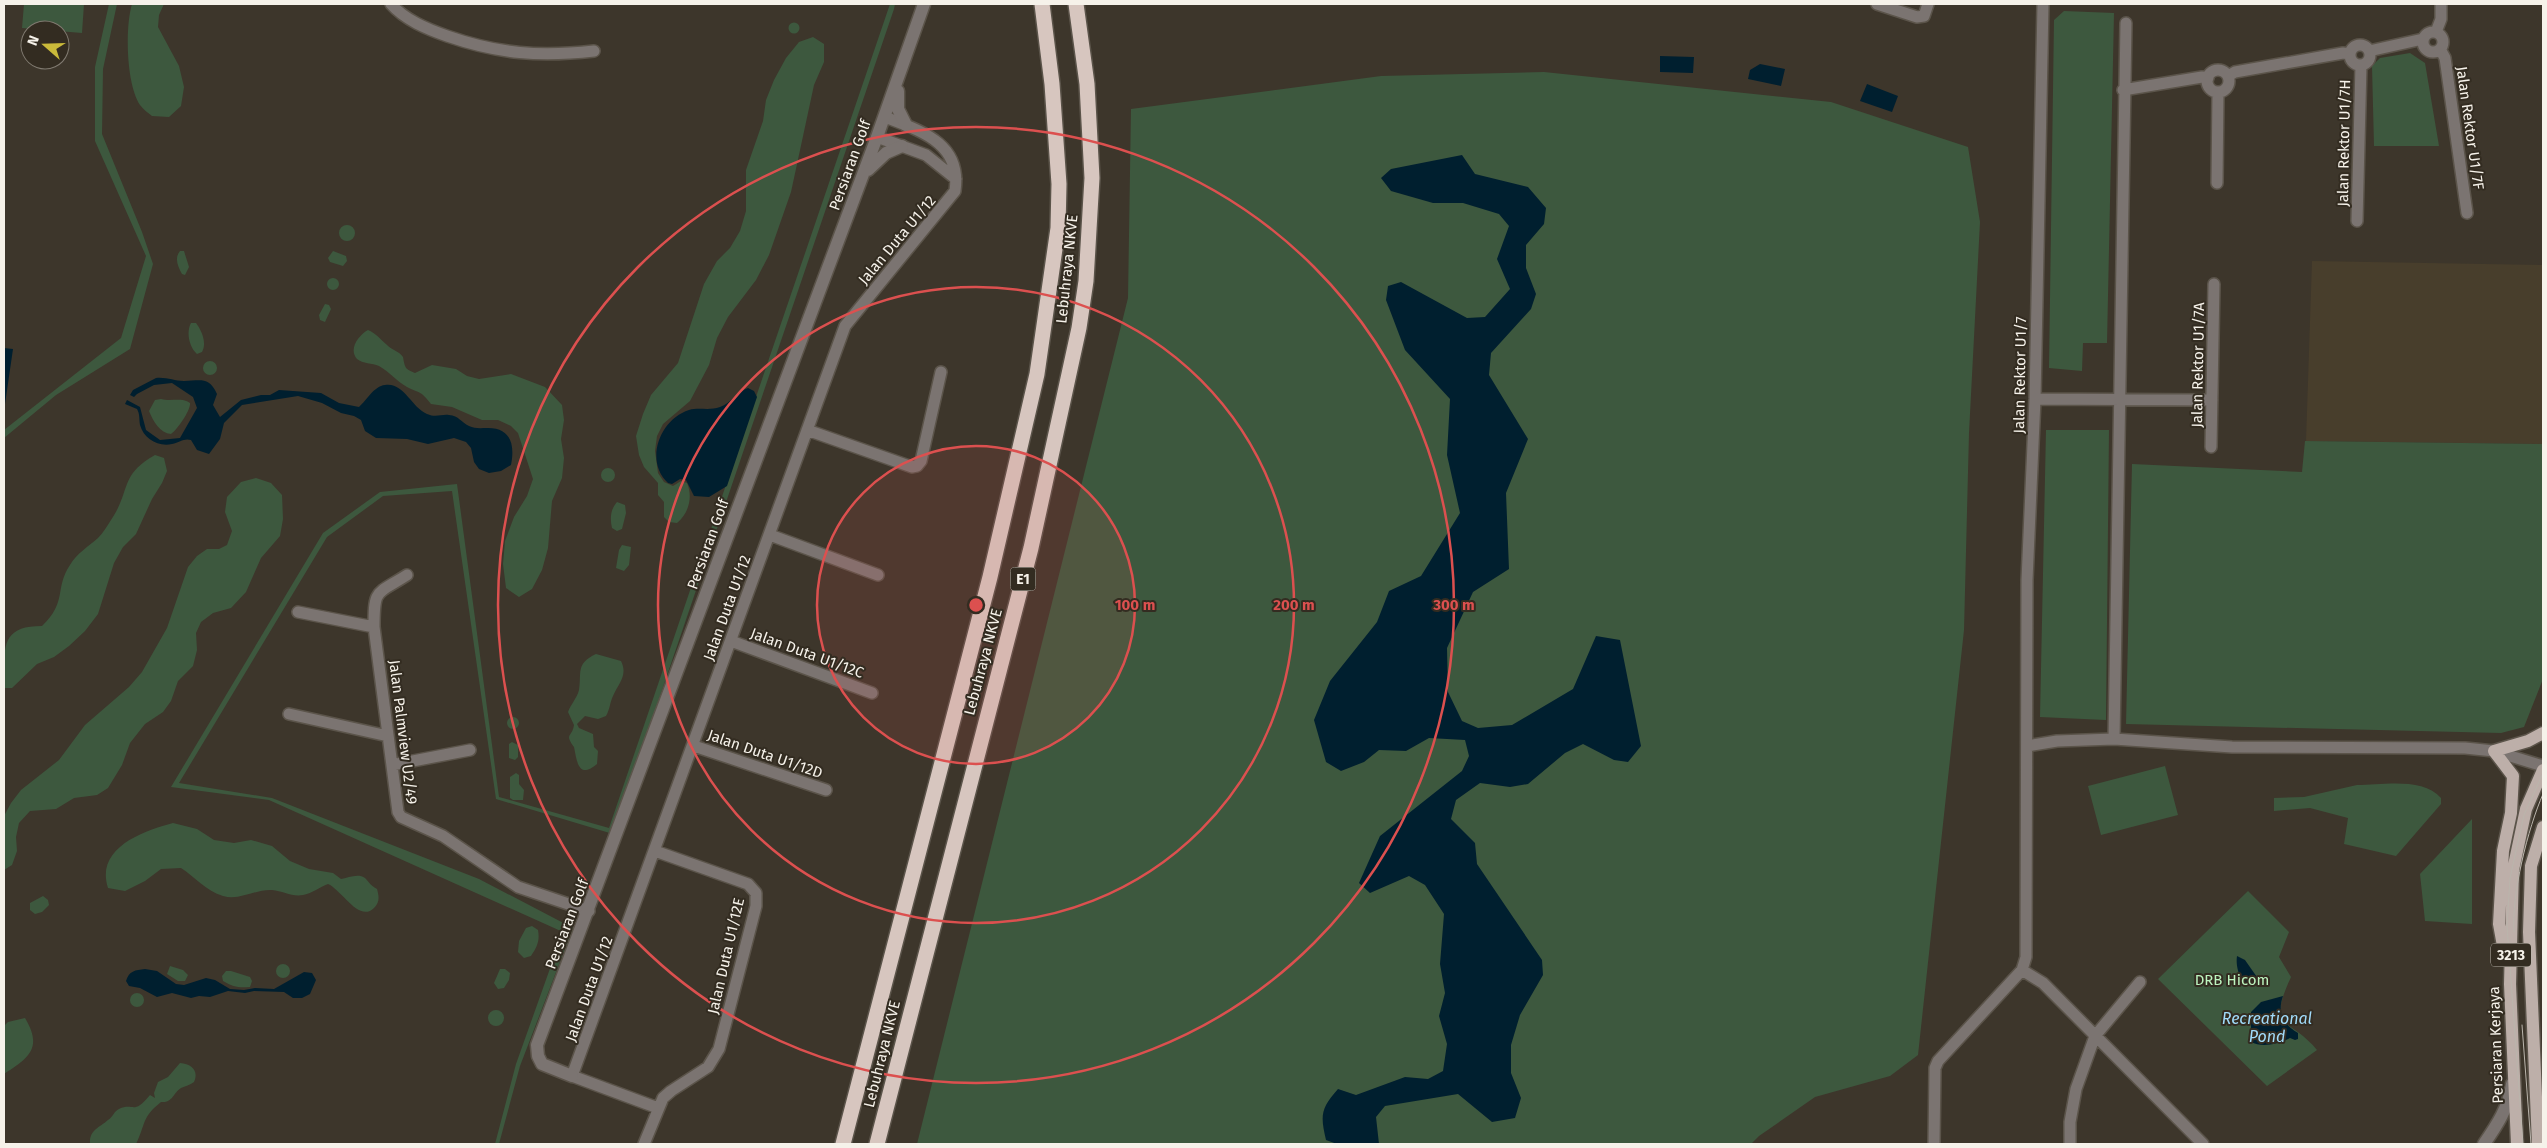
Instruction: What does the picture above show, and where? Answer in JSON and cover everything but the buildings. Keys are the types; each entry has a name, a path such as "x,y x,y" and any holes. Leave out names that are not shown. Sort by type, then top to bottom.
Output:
{"highway":[{"name":"Lebuhraya NKVE","path":"844,1144 990,577 1037,374 1058,228 1059,184 1052,84 1042,4"},
{"name":"Lebuhraya NKVE","path":"877,1144 1031,548 1079,328 1086,281 1092,178 1088,84 1076,4"}],"main road":[{"path":"2510,984 2499,924 2503,851 2511,813 2513,776 2494,751 2528,741 2543,734"},
{"name":"Persiaran Kerjaya","path":"2517,1144 2510,984 2513,870 2526,810 2543,770"},
{"name":"3213","path":"2538,1144 2529,932 2531,866 2543,828"}],"street":[{"path":"391,4 400,14 430,30 478,47 509,53 554,55 594,51"},
{"name":"Persiaran Golf","path":"572,1076 542,1064 538,1056 537,1045 589,912 885,117 924,4"},
{"path":"1877,4 1917,17 1924,16 1928,4"},
{"name":"Jalan Rektor U1/7","path":"2022,970 2026,957 2027,580 2034,399 2043,4"},
{"path":"2436,32 2441,19 2441,4"},
{"path":"2114,739 2123,90 2126,23"},
{"path":"2370,51 2422,39 2426,34 2436,32"},
{"path":"2422,39 2423,46 2428,51 2434,53 2440,49 2443,40 2436,32"},
{"path":"2358,45 2365,46 2370,51 2369,60 2361,66 2352,62 2350,54 2353,48 2358,45"},
{"name":"Jalan Rektor U1/7F","path":"2440,49 2445,58 2467,213"},
{"path":"2228,76 2235,72 2343,53 2350,54"},
{"path":"902,66 897,102 900,115 906,125"},
{"name":"Jalan Rektor U1/7H","path":"2357,221 2361,66"},
{"path":"2217,70 2224,71 2228,76 2227,86 2218,92 2210,87 2208,78 2211,72 2217,70"},
{"path":"2123,90 2202,77 2208,78"},
{"path":"2217,183 2218,92"},
{"path":"885,117 934,139 945,148 952,160 956,179"},
{"path":"877,137 926,155 956,179"},
{"path":"926,155 934,139"},
{"path":"862,178 878,159 902,146"},
{"name":"Jalan Duta U1/12","path":"572,1076 656,851 845,326 951,198 956,179"},
{"name":"Jalan Rektor U1/7A","path":"2211,447 2214,284"},
{"path":"807,430 912,467 916,466 921,461 941,372"},
{"path":"2034,399 2212,400"},
{"path":"770,535 878,575"},
{"name":"Jalan Palmview U2/49","path":"407,575 377,594 374,599 374,627 398,812 401,817 443,836 518,887 589,912"},
{"path":"298,612 374,627"},
{"name":"Jalan Duta U1/12C","path":"731,641 872,693"},
{"path":"288,714 388,736"},
{"path":"2027,746 2057,741 2114,739 2232,747 2436,748 2494,751 2543,766"},
{"name":"Jalan Duta U1/12D","path":"694,746 826,790"},
{"path":"392,765 470,750"},
{"name":"Jalan Duta U1/12E","path":"656,851 748,884 756,893 756,906 719,1049 708,1067 671,1091 658,1108"},
{"path":"1934,1144 1935,1068 1938,1061 2022,970 2043,983 2203,1144"},
{"path":"2070,1144 2070,1122 2076,1088 2095,1036 2140,982"},
{"path":"2484,1144 2498,1123 2510,1097 2513,1070"},
{"path":"572,1076 658,1108 644,1144"}],"shaded area":[{"path":"2312,261 2543,265 2543,444 2306,441"}],"green space":[{"path":"24,4 84,4 82,33 70,32 70,20 23,20"},
{"path":"109,4 117,4 103,69 102,134 153,264 130,349 56,395 4,438 4,430 121,338 146,256 95,141 95,67"},
{"path":"132,4 164,4 159,15 158,27 179,66 184,87 181,106 169,117 152,116 141,106 135,96 129,70 128,55 128,27"},
{"path":"890,4 895,4 894,9 613,834 496,799 452,491 383,496 327,537 179,783 272,798 479,879 573,928 520,1066 499,1144 495,1144 516,1064 563,932 269,800 171,787 323,533 380,492 457,484 499,797 609,828"},
{"path":"2064,11 2114,13 2107,343 2083,343 2082,371 2049,368 2054,20"},
{"path":"794,22 800,28 794,34 788,28"},
{"path":"813,37 824,44 824,62 814,85 791,192 769,255 756,280 728,317 717,338 709,365 690,401 663,424 657,436 655,451 658,473 664,482 673,486 681,481 687,483 690,494 687,510 681,519 677,523 669,522 664,517 664,502 658,495 658,483 644,467 639,455 636,436 651,395 678,363 704,284 717,261 730,248 740,231 746,211 746,170 763,121 766,100 774,80 786,58 799,42"},
{"path":"2410,53 2425,63 2439,146 2374,146 2372,66 2380,58"},
{"path":"1544,72 1831,102 1968,147 1980,222 1969,433 1964,630 1918,1055 1890,1076 1815,1097 1759,1136 1751,1144 917,1144 1128,298 1131,109 1381,76"},
{"path":"344,225 350,225 355,230 353,239 344,241 339,236 339,230"},
{"path":"180,251 184,251 189,267 185,275 182,274 177,262"},
{"path":"333,251 346,256 347,261 343,266 330,262 328,258"},
{"path":"333,278 339,284 333,290 327,284"},
{"path":"325,304 329,305 331,309 325,322 320,320 319,315"},
{"path":"191,323 196,323 204,341 202,352 197,354 189,339"},
{"path":"368,330 401,355 406,368 415,373 432,365 456,369 467,376 479,379 511,374 545,387 562,405 564,420 561,439 564,458 562,478 552,501 548,548 542,570 532,589 519,597 506,588 503,564 505,541 514,517 527,496 533,479 518,433 511,426 498,420 482,420 452,407 431,404 422,394 403,385 379,366 357,359 354,347 361,335"},
{"path":"210,361 215,363 217,368 215,373 210,375 205,373 203,368 205,363"},
{"path":"155,400 183,400 190,403 183,420 171,434 160,429 149,411"},
{"path":"2046,430 2109,430 2106,720 2040,717"},
{"path":"2305,441 2543,444 2543,679 2524,727 2501,733 2126,724 2132,464 2302,472"},
{"path":"155,455 164,458 167,471 136,534 123,547 114,563 98,614 85,631 69,646 54,657 37,664 12,688 4,688 4,661 7,642 18,630 42,626 50,617 58,602 65,573 70,565 105,529 117,510 127,484 136,470"},
{"path":"608,468 613,470 615,475 613,480 608,482 603,480 601,475 603,470"},
{"path":"256,478 271,483 282,495 283,519 280,536 261,558 246,592 231,608 213,613 201,622 196,633 197,650 193,666 178,681 171,701 163,712 145,724 130,743 122,765 108,788 97,795 74,798 56,809 30,811 19,823 16,837 17,851 12,865 4,870 4,816 11,803 21,790 59,760 85,725 129,687 142,672 167,628 188,567 197,556 207,549 219,549 227,545 232,531 225,512 227,497 241,482"},
{"path":"617,502 625,505 626,513 622,529 617,531 612,528 611,518 613,508"},
{"path":"622,545 631,547 629,565 624,571 616,568 619,550"},
{"path":"596,654 621,661 624,671 606,716 598,719 585,716 577,724 579,728 593,734 594,747 598,751 597,764 586,770 580,767 569,737 574,725 568,712 579,690 582,665"},
{"path":"513,717 519,723 513,729 507,723"},
{"path":"512,742 518,745 518,757 515,760 509,758 509,744"},
{"path":"2165,766 2178,815 2101,835 2088,786"},
{"path":"516,773 519,775 519,784 524,790 523,800 513,800 510,798 510,777"},
{"path":"2402,784 2424,787 2433,791 2441,798 2441,804 2396,856 2344,844 2348,818 2310,808 2274,811 2274,798 2304,797 2357,785"},
{"path":"2472,819 2472,924 2425,921 2420,874"},
{"path":"173,823 197,829 214,840 234,843 251,840 272,846 290,861 309,869 333,873 341,879 356,876 365,878 377,889 378,901 374,908 368,912 362,911 357,909 328,884 303,895 266,890 235,897 223,896 206,887 181,868 161,869 145,881 125,891 108,888 106,874 108,862 115,852 124,844 148,831"},
{"name":"DRB Hicom","path":"2248,891 2289,932 2279,957 2291,977 2284,995 2281,1015 2284,1021 2307,1039 2317,1050 2267,1086 2158,979"},
{"path":"43,896 48,900 49,905 42,912 35,914 30,910 30,903"},
{"path":"532,926 538,930 538,944 531,956 524,958 518,952 519,941 526,928"},
{"path":"283,964 288,966 290,971 288,976 283,978 278,976 276,971 278,966"},
{"path":"170,966 183,970 188,975 185,981 178,981 167,974"},
{"path":"500,969 505,969 510,973 509,980 504,988 498,989 494,983"},
{"path":"226,971 250,977 252,981 250,987 236,987 223,981 222,976"},
{"path":"137,993 142,995 144,1000 142,1005 137,1007 132,1005 130,1000 132,995"},
{"path":"496,1010 504,1018 496,1026 488,1018"},
{"path":"25,1018 33,1037 31,1051 20,1063 4,1074 4,1026 8,1022"},
{"path":"180,1063 188,1065 195,1071 194,1082 178,1090 168,1101 161,1102 150,1112 136,1144 90,1144 93,1132 110,1119 117,1110 124,1107 137,1107 150,1095 155,1098 154,1093 158,1082 168,1077"}],"water":[{"path":"1660,56 1694,57 1693,73 1660,72"},
{"path":"1760,64 1785,69 1781,86 1748,79 1750,70"},
{"path":"1867,84 1898,96 1892,112 1860,101"},
{"path":"1462,155 1475,174 1528,187 1546,208 1544,224 1526,245 1526,268 1536,294 1531,309 1491,353 1489,375 1528,439 1506,493 1509,569 1473,592 1447,648 1448,692 1462,721 1478,728 1512,725 1573,689 1596,636 1620,640 1641,746 1628,762 1614,760 1583,744 1565,753 1528,784 1510,787 1480,783 1456,800 1451,819 1475,843 1477,864 1542,960 1543,975 1520,1015 1511,1045 1511,1073 1521,1098 1515,1118 1492,1122 1458,1094 1385,1106 1376,1117 1379,1144 1337,1144 1326,1140 1323,1112 1328,1101 1338,1089 1356,1095 1405,1077 1428,1079 1443,1071 1447,1044 1439,1016 1445,993 1440,964 1444,914 1425,885 1409,876 1370,893 1359,883 1380,836 1462,771 1469,756 1465,740 1429,738 1406,751 1379,750 1364,762 1341,771 1326,762 1314,720 1330,681 1377,622 1389,591 1421,576 1460,513 1447,455 1450,399 1405,350 1386,300 1388,286 1401,282 1467,318 1485,317 1510,289 1497,259 1509,226 1499,214 1463,203 1433,203 1391,191 1381,178 1391,169"},
{"path":"4,348 13,349 5,404 4,404"},
{"path":"156,378 180,381 199,380 211,384 217,394 213,405 220,417 241,400 261,395 270,395 279,390 321,393 339,403 359,407 377,388 392,385 402,391 421,411 427,414 433,416 452,416 471,427 502,431 510,439 512,445 511,465 501,471 489,473 479,469 474,462 471,448 466,442 454,438 428,444 407,439 376,438 365,431 361,420 354,416 341,413 322,403 298,396 242,405 224,423 220,439 209,454 197,450 191,440 167,445 157,443 148,438 142,430 137,409 125,404 127,400 140,407 146,430 160,440 180,438 197,408 193,397 172,383 154,385 134,397 130,395 133,390"},
{"path":"748,388 754,391 757,397 727,486 709,497 694,496 686,480 680,479 672,484 668,483 661,474 657,464 656,453 663,431 670,422 689,410 720,407"},
{"path":"2237,956 2245,960 2259,980 2253,983 2244,981 2237,967"},
{"path":"145,969 157,971 176,984 184,985 206,978 215,980 230,989 244,990 255,988 274,989 304,972 312,973 316,980 310,994 302,998 293,998 284,992 254,991 245,993 228,991 210,997 199,996 191,998 172,993 157,997 140,988 129,986 126,981 133,972"},
{"name":"Recreational Pond","path":"2283,996 2281,1013 2288,1026 2298,1033 2298,1039 2290,1038 2265,1045 2251,1042 2251,1012 2261,1002"}],"tram line":[{"path":"2523,1144 2507,926 2510,878 2524,815 2543,773"},
{"path":"2514,932 2515,900 2518,881 2526,843 2543,794"},
{"path":"2522,1025 2531,1144"}]}
